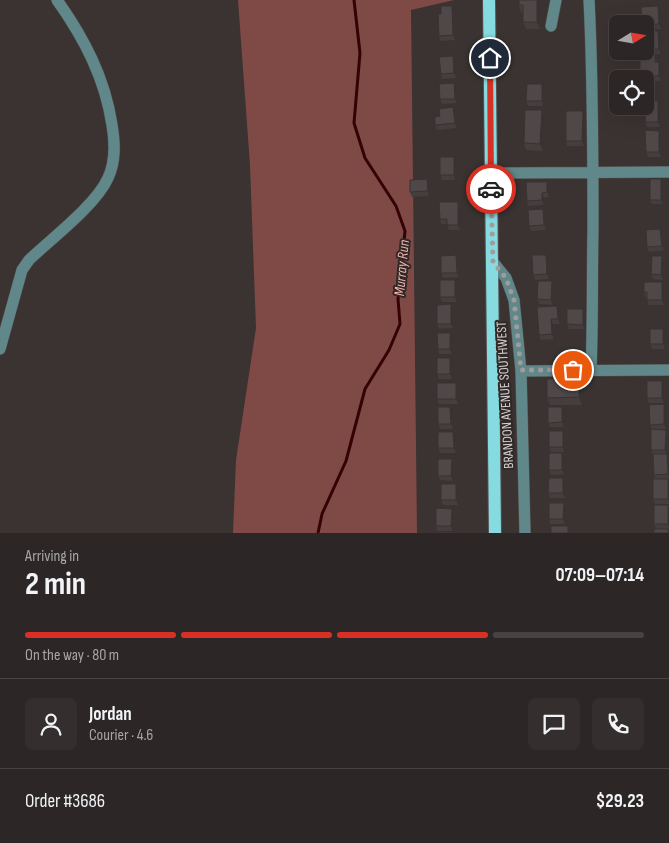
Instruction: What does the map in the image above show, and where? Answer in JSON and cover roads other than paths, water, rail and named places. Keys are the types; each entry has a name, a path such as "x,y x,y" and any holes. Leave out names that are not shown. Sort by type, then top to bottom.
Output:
{"main road":[{"name":"BRANDON AVENUE SOUTHWEST","path":"489,0 495,533"}],"street":[{"path":"0,349 22,270 29,260 89,204 108,179 112,167 114,137 104,88 90,52 57,0"},
{"path":"551,26 556,0"},
{"path":"589,0 592,63 593,172 593,329 591,370"},
{"path":"491,173 669,172"},
{"name":"BRANDON AVENUE SOUTHWEST","path":"493,262 506,278 514,300 521,370 525,533"},
{"path":"521,370 669,370"}],"waterway":[{"name":"Murray Run","path":"318,533 322,514 346,461 365,389 389,350 400,324 398,299 405,231 396,206 365,158 354,123 360,53 354,0"}]}
